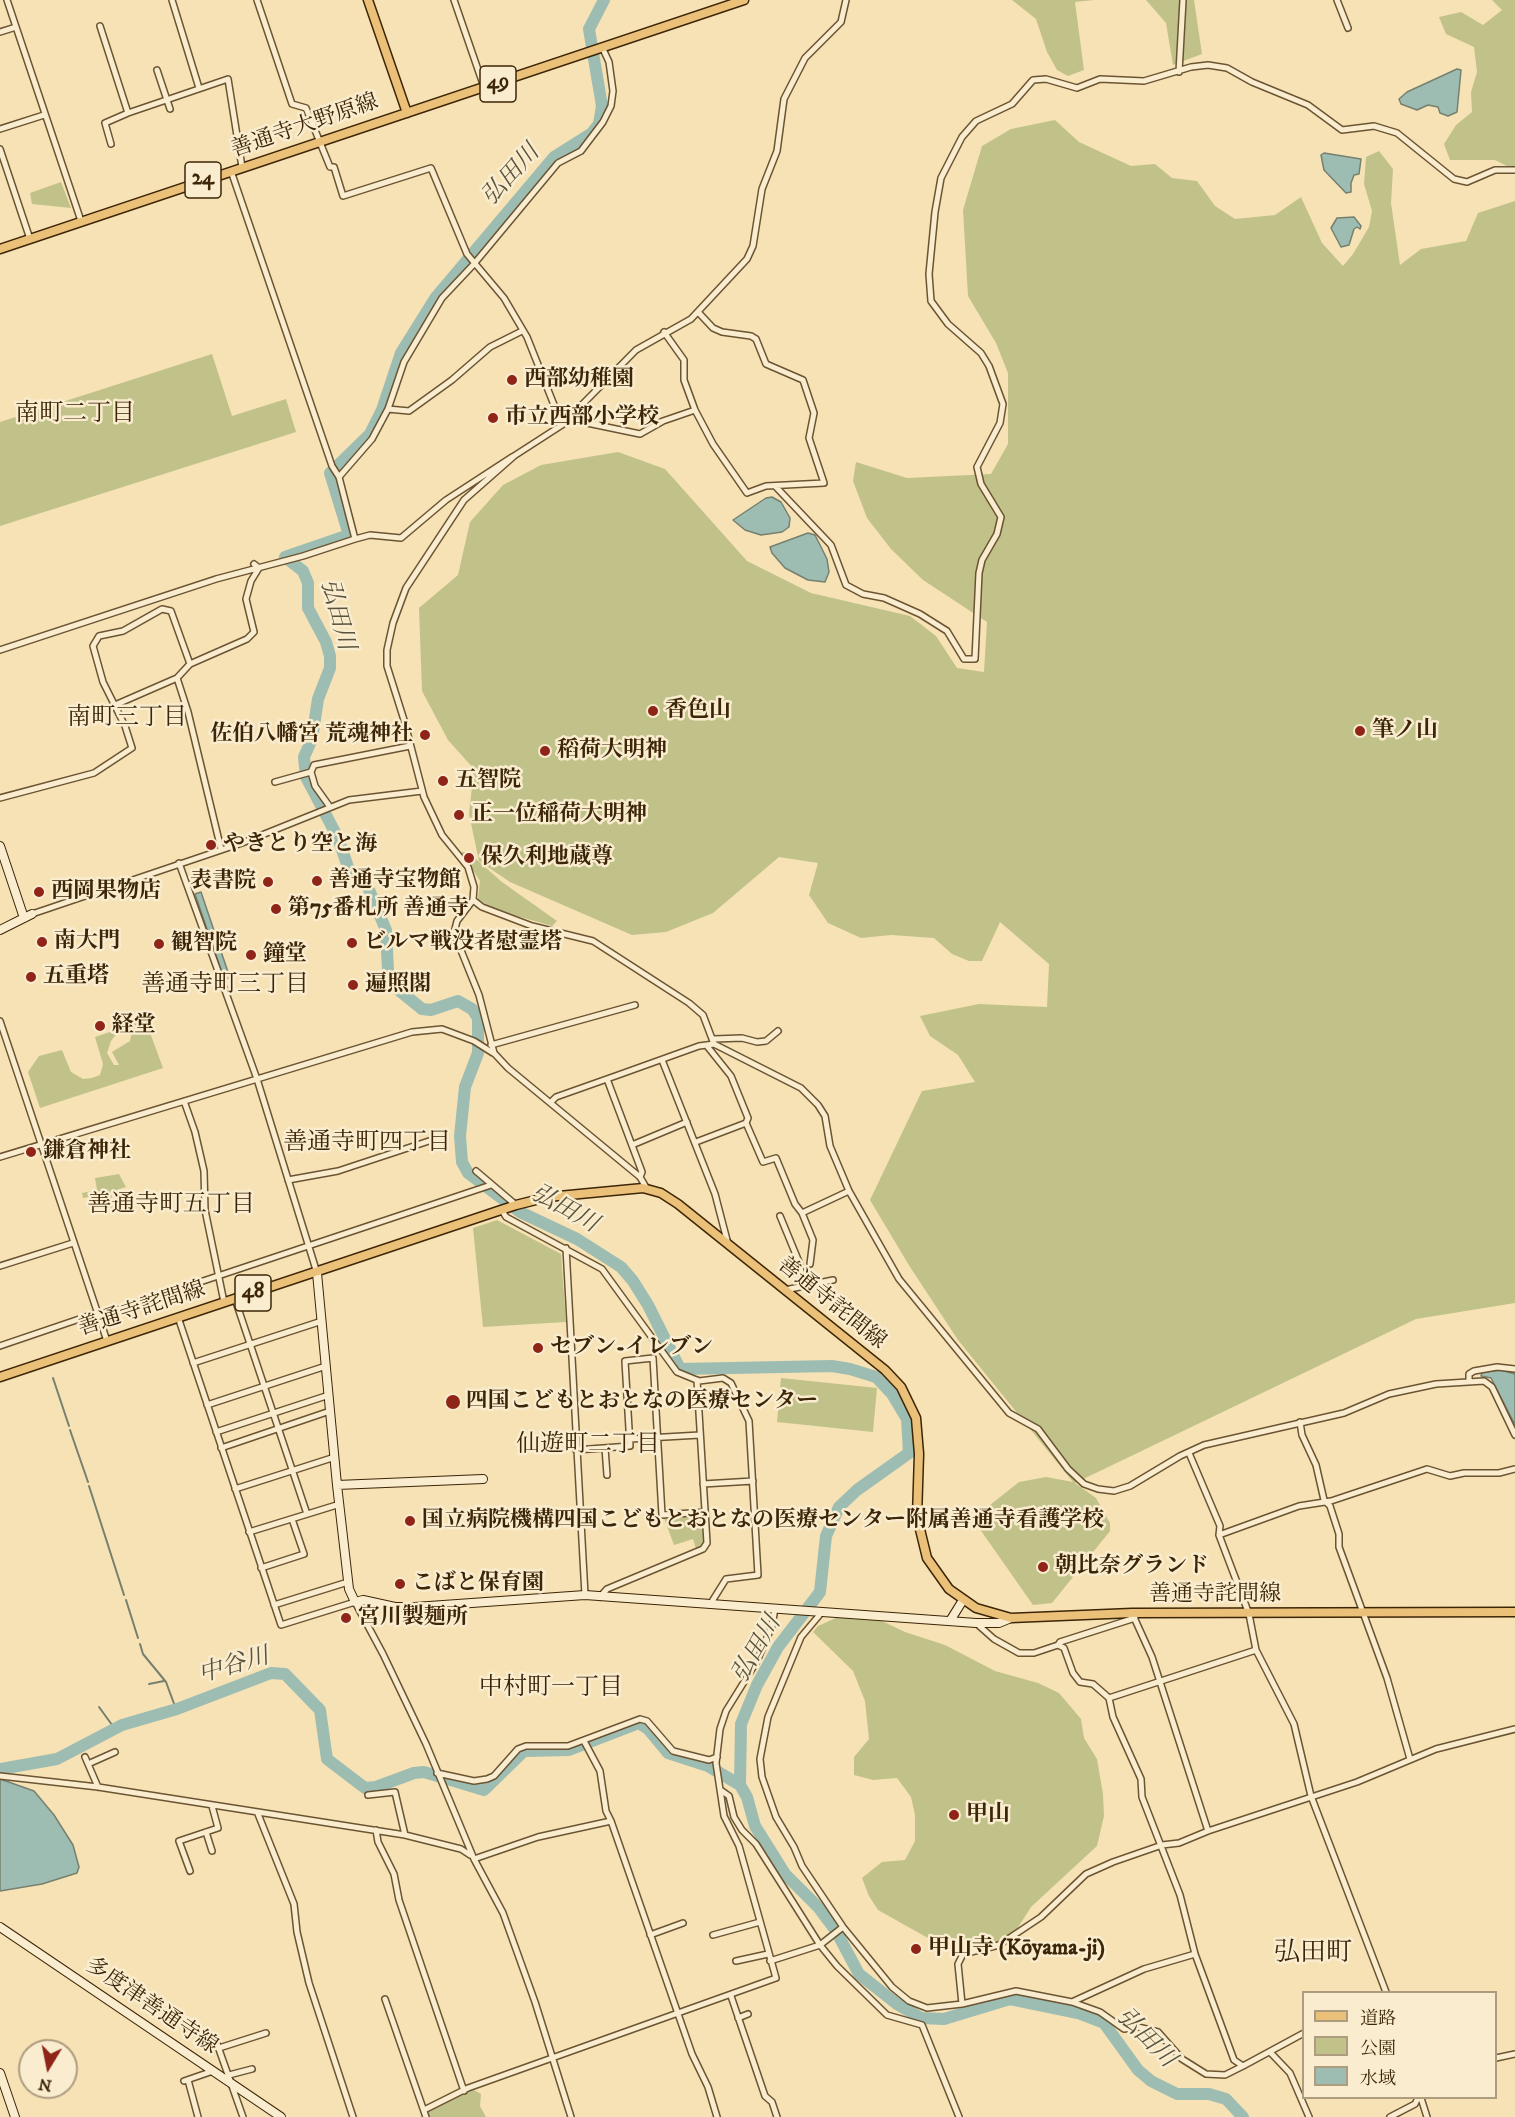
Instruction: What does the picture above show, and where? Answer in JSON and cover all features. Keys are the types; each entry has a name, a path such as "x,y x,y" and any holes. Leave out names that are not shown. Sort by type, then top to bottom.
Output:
{"main road":[{"name":"善通寺大野原線","path":"0,249 406,113 368,0"},
{"name":"49","path":"406,113 484,89 744,0"},
{"name":"善通寺詫間線","path":"0,1377 516,1205 548,1197 647,1189 661,1193 678,1204 885,1370 910,1402 918,1435 917,1517 921,1539 936,1574 963,1600 990,1613 1011,1618 1362,1612 1515,1612"}],"street":[{"path":"7,0 81,221"},
{"path":"172,0 200,88"},
{"path":"257,0 292,104 306,108 330,167 334,167 344,196 431,168 467,254 504,298 522,331 562,425"},
{"path":"454,0 484,89"},
{"path":"0,650 256,566 370,536 401,538 446,500 562,425 625,359 664,332 690,319 747,259 753,246 762,189 777,151 784,99 805,58 841,22 846,0"},
{"path":"1179,72 1183,0"},
{"path":"1337,0 1348,28"},
{"path":"100,26 128,113"},
{"path":"0,32 16,27"},
{"path":"338,476 372,439 388,409 404,362 442,298 558,163 581,151 603,122 611,106 613,91 609,62 596,51"},
{"path":"776,487 831,545 846,585 863,594 885,598 920,614 947,631 964,659 975,659 979,573 982,560 997,534 1000,517 981,483 977,467 1000,423 1003,404 989,366 981,353 948,324 932,301 929,274 941,178 962,137 976,121 1012,104 1033,80 1046,79 1077,88 1100,79 1144,81 1208,65 1227,69 1308,105 1342,130 1384,127 1396,133 1454,179 1467,182 1495,170 1515,170"},
{"path":"157,70 170,109"},
{"path":"111,144 105,123 166,99 228,79 242,167"},
{"path":"0,129 44,115"},
{"path":"0,149 30,239"},
{"path":"231,171 332,466 338,476 355,539"},
{"path":"664,332 684,360 684,380 695,410 714,444 747,493 766,486 824,483 809,438 814,413 803,380 766,364 756,339 752,336 722,333 713,328 698,312"},
{"path":"388,409 409,411 452,380 490,347 522,331"},
{"path":"568,419 640,434 663,421 695,410"},
{"path":"494,1053 478,995 454,933 457,921 473,900 474,887 468,867 442,835 422,791 404,720 387,666 387,650 393,623 406,588 457,509 514,456"},
{"path":"115,705 177,678 190,664 247,639 254,632 246,599 256,566"},
{"path":"0,798 92,774 130,752 131,740 103,682 93,646 99,636 123,631 162,609 171,610 190,664"},
{"path":"177,678 188,712 221,849"},
{"path":"330,807 315,786 311,772 314,765 410,746"},
{"path":"275,782 311,772"},
{"path":"0,930 32,914 221,849 330,807 375,795 422,791"},
{"path":"1,850 24,918"},
{"path":"179,863 257,1079 317,1273 348,1582 355,1602 383,1654 474,1859 502,1913 535,2002 571,2117"},
{"path":"473,900 482,907 532,926 593,941 704,1015 714,1042 801,1088 818,1105 825,1116 830,1146 849,1191 899,1279 954,1349 966,1358 1009,1413 1038,1429 1068,1469 1084,1484 1114,1491 1130,1486 1204,1445 1344,1413 1360,1404 1413,1387 1469,1380 1484,1381 1492,1387 1515,1435"},
{"path":"491,1045 635,1005"},
{"path":"0,1021 107,1341"},
{"path":"0,1157 419,1030 442,1029 474,1041 494,1053 508,1068 640,1178 647,1189"},
{"path":"551,1102 556,1097 607,1078 714,1042 742,1038 757,1042 766,1041 778,1031"},
{"path":"0,1045 7,1043"},
{"path":"707,1046 731,1076 748,1118 746,1123 763,1162 776,1158 795,1204 802,1213 813,1240 810,1264"},
{"path":"662,1060 696,1142 706,1177 715,1194 728,1244"},
{"path":"607,1078 642,1172 640,1178"},
{"path":"184,1101 195,1132 204,1171 206,1210 224,1302"},
{"path":"632,1145 687,1122"},
{"path":"696,1142 746,1123"},
{"path":"288,1180 338,1171 432,1140"},
{"path":"476,1171 516,1205"},
{"path":"0,1346 491,1185"},
{"path":"802,1213 849,1191"},
{"path":"503,1209 506,1217 602,1269 676,1372 697,1380 723,1378 731,1383 750,1421 758,1575 726,1579 711,1603"},
{"path":"780,1216 799,1262 804,1286"},
{"path":"0,1266 73,1243"},
{"path":"566,1248 585,1595"},
{"path":"785,1290 833,1280"},
{"path":"235,1299 307,1514"},
{"path":"178,1317 281,1624 363,1600 395,1607 415,1607 585,1595 600,1598 711,1603 976,1623 999,1623 1011,1618"},
{"path":"193,1363 322,1321"},
{"path":"576,1450 630,1446 625,1361 653,1358 661,1349"},
{"path":"653,1358 662,1515 705,1512"},
{"path":"207,1405 326,1366"},
{"path":"1469,1380 1469,1374 1474,1371 1497,1367 1515,1369"},
{"path":"600,1598 607,1589 703,1549 707,1543 697,1380"},
{"path":"216,1432 329,1395"},
{"path":"221,1448 330,1411"},
{"path":"1300,1422 1302,1435 1316,1465 1324,1500 1330,1506 1339,1534 1339,1547 1388,1678 1410,1759"},
{"path":"630,1439 700,1435"},
{"path":"605,1448 607,1475"},
{"path":"1189,1453 1220,1526 1220,1535 1249,1614 1256,1650 1294,1724 1311,1796 1386,1991"},
{"path":"235,1490 335,1457"},
{"path":"1220,1535 1299,1506 1324,1500 1331,1501 1427,1469 1450,1476 1464,1473 1499,1473 1515,1468"},
{"path":"337,1485 483,1479"},
{"path":"703,1484 753,1481"},
{"path":"249,1532 340,1504"},
{"path":"261,1568 304,1554 292,1519"},
{"path":"274,1605 348,1582"},
{"path":"950,1621 963,1600"},
{"path":"424,2110 465,2091 552,2057 731,1996 776,1978 739,1846 724,1816 722,1791 717,1777 720,1729 726,1711 757,1661 772,1626 775,1608"},
{"path":"819,1612 801,1637 768,1717 760,1759 762,1777 783,1833 843,1927 892,1987 909,2001 927,2008 962,2004 1016,1991 1072,2002 1100,2012 1124,2029 1138,2027 1158,2032 1182,2059 1206,2074 1225,2075 1302,2034"},
{"path":"1058,1646 1060,1642 1134,1616 1152,1657 1208,1831"},
{"path":"976,1623 994,1639 1019,1653 1034,1653 1058,1646 1064,1648 1073,1673 1080,1682 1093,1684 1109,1698 1113,1717 1141,1779 1142,1797 1162,1845 1187,1917 1195,1954 1228,2051 1243,2066"},
{"path":"1109,1698 1256,1650"},
{"path":"436,1773 474,1781 487,1779 494,1776 518,1749 526,1746 568,1746 640,1719 647,1721 673,1751 717,1760"},
{"path":"962,2004 958,1964 963,1954 999,1945 1041,1917 1086,1874 1162,1845 1179,1843 1208,1831 1357,1782 1410,1759 1465,1740 1515,1729"},
{"path":"584,1741 600,1771 606,1811 643,1908 677,2014 692,2054 708,2086 717,2117"},
{"path":"88,1764 115,1752"},
{"path":"85,1757 98,1787"},
{"path":"0,1776 98,1787 258,1814 405,1835 461,1849 474,1859"},
{"path":"722,1791 729,1796 734,1817 742,1830 756,1844 820,1945 858,1989 887,2016 922,2025 958,2117"},
{"path":"368,1795 395,1792 405,1835"},
{"path":"190,1871 179,1841 218,1828 212,1806"},
{"path":"258,1814 294,1904 297,1932 309,1983 353,2117"},
{"path":"474,1859 538,1837 611,1821"},
{"path":"376,1830 378,1842 394,1874 399,1900 465,2091"},
{"path":"206,1832 212,1851"},
{"path":"712,1935 760,1922"},
{"path":"650,1935 683,1923"},
{"path":"770,1961 820,1945 843,1927"},
{"name":"多度津善通寺線","path":"0,1928 213,2071 230,2080 281,2117"},
{"path":"736,1961 768,1954"},
{"path":"1072,2002 1144,1969 1195,1954"},
{"path":"731,1996 765,2096 772,2102 777,2117"},
{"path":"385,1999 426,2117"},
{"path":"738,2018 748,2014"},
{"path":"219,2048 252,2041 266,2033"},
{"path":"215,2038 243,2117"},
{"path":"1270,2052 1290,2073 1309,2117"},
{"path":"1497,2058 1515,2054"},
{"path":"230,2080 252,2069"},
{"path":"205,2111 198,2115 186,2081 213,2071"},
{"path":"0,2073 15,2117"},
{"path":"1390,2117 1414,2104 1418,2099"},
{"path":"1420,2099 1427,2117"}],"green space":[{"path":"1012,0 1094,0 1075,2 1084,70 1068,76 1057,70 1047,52 1036,19"},
{"path":"1146,0 1194,0 1202,54 1173,65 1166,23"},
{"path":"1492,0 1515,0 1515,170 1495,160 1450,160 1444,144 1456,125 1472,112 1471,92 1477,72 1474,47 1446,34 1439,17 1461,12 1483,25 1502,10"},
{"path":"1055,120 1079,142 1131,166 1155,164 1172,178 1197,181 1215,206 1235,219 1275,215 1301,197 1322,243 1343,266 1369,227 1372,211 1364,184 1366,157 1379,151 1393,169 1391,203 1400,265 1421,249 1466,241 1478,213 1515,201 1515,1303 1416,1319 1075,1483 1096,1498 1110,1523 1110,1531 1052,1603 1033,1605 977,1525 985,1509 1019,1482 1046,1477 1073,1482 958,1340 870,1200 922,1091 975,1082 958,1055 930,1036 920,1016 979,1004 1047,1007 1049,964 1000,922 982,961 969,961 952,954 934,938 891,935 861,938 828,923 809,895 818,863 779,857 713,913 666,932 632,935 510,882 479,861 469,814 474,769 448,740 422,691 419,608 458,575 470,522 503,485 541,465 618,452 665,469 747,561 811,593 910,616 936,636 957,668 984,672 987,622 923,580 891,549 867,518 853,481 856,462 907,478 991,474 1008,444 1008,373 996,343 968,296 963,210 982,146 1011,129"},
{"path":"61,182 71,208 32,204 30,193"},
{"path":"212,354 232,416 286,399 296,432 0,526 0,422"},
{"path":"461,852 468,852 502,882 557,921 552,926 490,907 478,899 480,881"},
{"path":"145,1019 163,1068 40,1108 28,1072 39,1056 62,1050 71,1072 83,1079 92,1078 100,1075 103,1064 95,1037 116,1030 118,1032 111,1041 107,1053 114,1065 119,1065 112,1052 130,1041 132,1031 126,1027"},
{"path":"119,1174 126,1187 111,1192 113,1207 105,1209 98,1195 83,1198 82,1193 97,1190 95,1178"},
{"path":"497,1220 561,1254 566,1322 483,1327 473,1228"},
{"path":"781,1378 877,1388 873,1432 777,1422"},
{"path":"700,1516 703,1518 705,1543 703,1547 696,1549 693,1539 674,1545 664,1518"},
{"path":"838,1617 882,1621 905,1632 945,1645 995,1671 1038,1683 1059,1693 1081,1719 1084,1738 1097,1759 1103,1794 1104,1816 1097,1846 1031,1907 1017,1929 1000,1943 985,1947 961,1947 935,1942 878,1910 869,1896 862,1878 882,1862 905,1860 915,1841 915,1815 911,1797 897,1778 873,1780 854,1775 854,1757 869,1739 865,1701 853,1671 813,1632 818,1626"},
{"path":"474,2090 481,2094 480,2106 486,2117 429,2117 427,2110 454,2094"}],"water":[{"path":"1457,69 1461,70 1457,112 1448,116 1440,113 1438,107 1428,105 1417,110 1401,104 1399,99 1407,92"},
{"path":"1324,153 1361,159 1359,174 1354,175 1351,183 1351,192 1346,193 1324,170 1321,155"},
{"path":"1354,217 1361,226 1360,229 1357,227 1354,229 1349,245 1341,247 1331,228 1337,218"},
{"path":"772,497 781,502 790,518 789,527 782,532 761,535 745,530 733,520 766,498"},
{"path":"808,533 815,535 827,559 829,572 825,582 808,580 785,568 772,553 770,547"},
{"path":"201,892 230,978 224,979 195,894"},
{"path":"1501,1370 1515,1374 1515,1425 1491,1378 1481,1376 1482,1372"},
{"path":"0,1779 34,1791 54,1815 73,1845 79,1867 77,1873 42,1884 0,1891"}],"waterway":[{"name":"弘田川","path":"604,0 589,29 602,106 599,124 592,133 554,157 436,297 401,353 382,410 370,434 330,473 349,535 285,557 303,571 308,583 308,608 326,642 330,656 330,668 318,699 312,739 304,757 306,777 338,838 349,870 367,885 386,930 388,970 395,987 422,1009 431,1010 458,1001 472,1009 478,1018 478,1053 465,1087 460,1136 462,1162 468,1173 520,1212 577,1239 621,1267 648,1305 680,1369 832,1366 850,1369 876,1377 892,1394 907,1419 909,1453 857,1490 839,1507 826,1536 820,1592 778,1647 757,1685 741,1724 740,1785 747,1797 755,1826 785,1874 818,1907 836,1931 859,1974 897,2004 921,2018 944,2019 1010,1999 1078,2013 1104,2023 1138,2070 1151,2081 1177,2094 1209,2094 1226,2099 1243,2117"},
{"path":"53,1378 69,1426"},
{"path":"70,1430 88,1482"},
{"path":"89,1486 124,1595"},
{"path":"126,1600 138,1638"},
{"path":"140,1644 143,1654 166,1682 176,1709"},
{"name":"中谷川","path":"0,1769 57,1759 122,1725 177,1709 271,1673 285,1674 320,1710 327,1759 365,1788 376,1787 414,1773 424,1772 484,1790 524,1751 569,1750 639,1723 648,1729 668,1753 708,1766 740,1785"},
{"path":"149,1684 164,1681"},
{"path":"99,1707 115,1729"}],"place":[{"name":"西部幼稚園","path":"512,380"},
{"name":"市立西部小学校","path":"493,418"},
{"name":"香色山","path":"653,711"},
{"name":"筆ノ山","path":"1360,731"},
{"name":"佐伯八幡宮 荒魂神社","path":"425,735"},
{"name":"稻荷大明神","path":"545,751"},
{"name":"五智院","path":"443,781"},
{"name":"正一位稲荷大明神","path":"459,815"},
{"name":"やきとり空と海","path":"211,845"},
{"name":"保久利地蔵尊","path":"469,858"},
{"name":"善通寺宝物館","path":"317,881"},
{"name":"表書院","path":"268,882"},
{"name":"西岡果物店","path":"39,892"},
{"name":"第75番札所 善通寺","path":"276,909"},
{"name":"南大門","path":"42,942"},
{"name":"ビルマ戦没者慰霊塔","path":"352,943"},
{"name":"観智院","path":"159,944"},
{"name":"鐘堂","path":"251,955"},
{"name":"五重塔","path":"31,977"},
{"name":"遍照閣","path":"353,985"},
{"name":"経堂","path":"100,1026"},
{"name":"鎌倉神社","path":"31,1152"},
{"name":"セブン-イレブン","path":"538,1348"},
{"name":"四国こどもとおとなの医療センター","path":"453,1402"},
{"name":"国立病院機構四国こどもとおとなの医療センター附属善通寺看護学校","path":"410,1521"},
{"name":"朝比奈グランド","path":"1043,1567"},
{"name":"こばと保育園","path":"400,1584"},
{"name":"宮川製麺所","path":"346,1618"},
{"name":"甲山","path":"954,1815"},
{"name":"甲山寺 (Kōyama-ji)","path":"916,1949"}],"district":[{"name":"南町二丁目","path":"75,415"},
{"name":"南町三丁目","path":"127,719"},
{"name":"善通寺町三丁目","path":"225,986"},
{"name":"善通寺町四丁目","path":"367,1144"},
{"name":"善通寺町五丁目","path":"171,1206"},
{"name":"仙遊町二丁目","path":"588,1446"},
{"name":"中村町一丁目","path":"551,1689"},
{"name":"弘田町","path":"1313,1955"}]}
